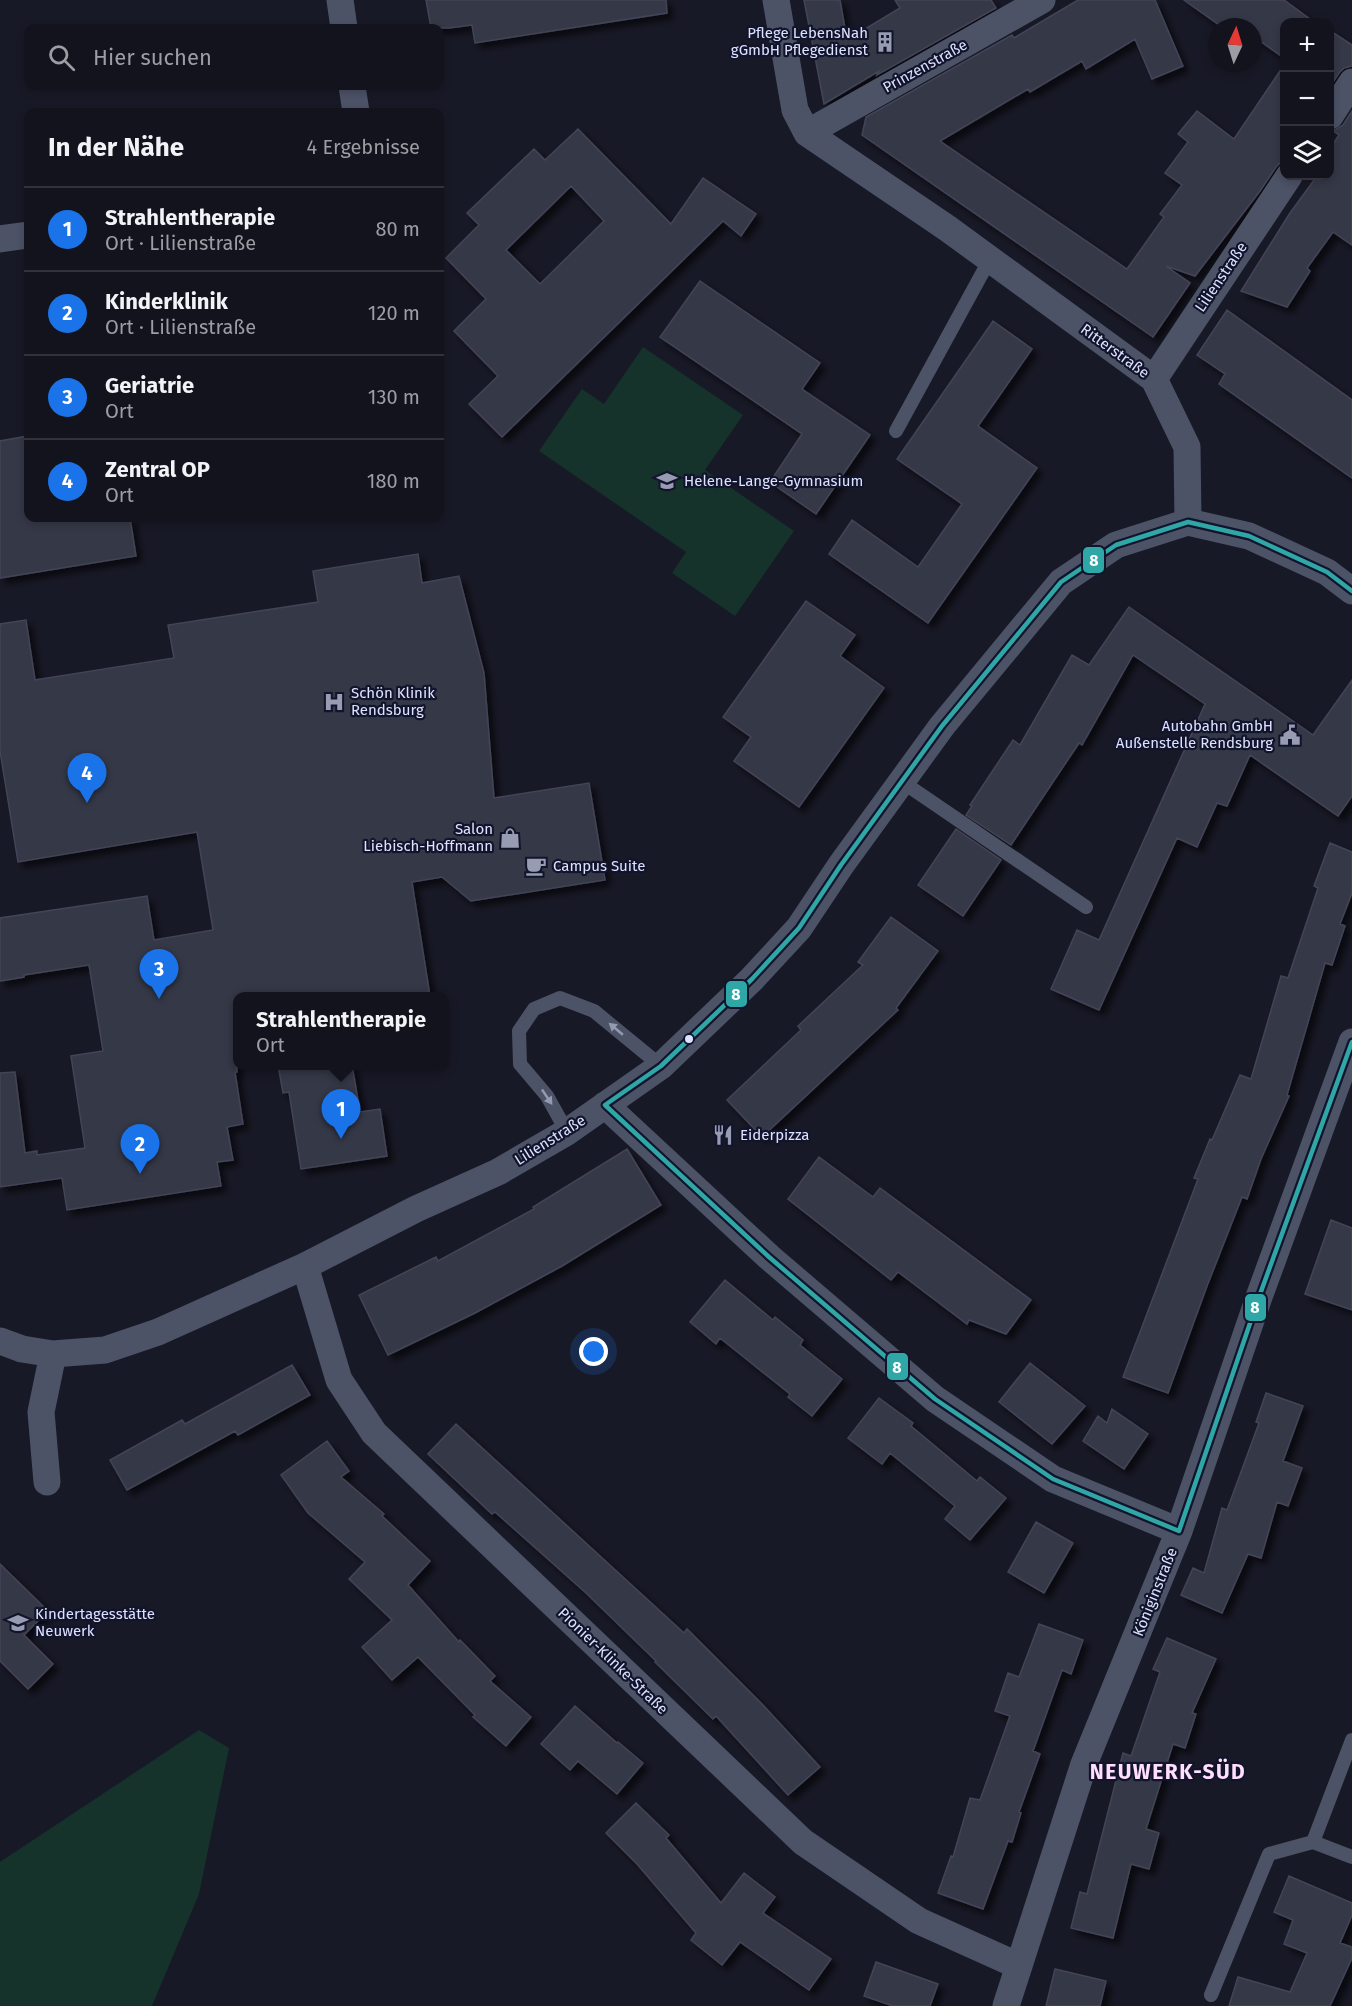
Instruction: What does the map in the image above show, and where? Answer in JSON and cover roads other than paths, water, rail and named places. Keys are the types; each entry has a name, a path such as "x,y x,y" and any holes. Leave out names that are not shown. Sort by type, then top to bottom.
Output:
{"street":[{"path":"340,0 343,24"},
{"path":"776,0 795,110 807,133"},
{"name":"Prinzenstraße","path":"807,133 1042,0"},
{"path":"1334,109 1352,82"},
{"path":"353,90 355,108"},
{"name":"Ritterstraße","path":"807,133 947,228 1154,379 1187,447 1188,522"},
{"name":"Lilienstraße","path":"1154,379 1286,180"},
{"path":"0,239 24,236"},
{"path":"1188,522 1249,536 1327,572 1352,591"},
{"name":"Lilienstraße","path":"0,1341 22,1349 53,1354 105,1350 158,1332 305,1266 416,1209 498,1172 567,1132 661,1066 753,979 799,928 841,865 942,726 1061,582 1116,545 1188,522"},
{"name":"Königinstraße","path":"1006,2006 1084,1764 1179,1531 1259,1297 1352,1042"},
{"path":"605,1105 770,1257 935,1399 1053,1479 1179,1531"},
{"name":"Pionier-Klinke-Straße","path":"305,1266 339,1380 374,1432 803,1842 919,1921 1019,1966"},
{"path":"46,1482 42,1412 53,1354"}],"lane":[{"path":"896,431 990,260"},
{"path":"902,781 1086,907"},
{"path":"567,1132 547,1096 520,1064 519,1030 534,1009 560,998 594,1011 661,1066"},
{"path":"1313,1842 1352,1740"},
{"path":"1211,1995 1269,1854 1313,1842 1352,1857"}],"place":[{"name":"Pflege LebensNah gGmbH Pflegedienst","path":"885,42"},
{"name":"Helene-Lange-Gymnasium","path":"667,481"},
{"name":"Schön Klinik Rendsburg","path":"334,702"},
{"name":"Autobahn GmbH Außenstelle Rendsburg","path":"1290,735"},
{"name":"Zentral OP","path":"87,803"},
{"name":"Salon Liebisch-Hoffmann","path":"510,838"},
{"name":"Campus Suite","path":"536,866"},
{"name":"Geriatrie","path":"159,999"},
{"name":"Eiderpizza","path":"723,1135"},
{"name":"Strahlentherapie","path":"341,1139"},
{"name":"Kinderklinik","path":"140,1174"},
{"name":"Kindertagesstätte Neuwerk","path":"18,1623"}],"district":[{"name":"NEUWERK-SÜD","path":"1168,1772"}]}
